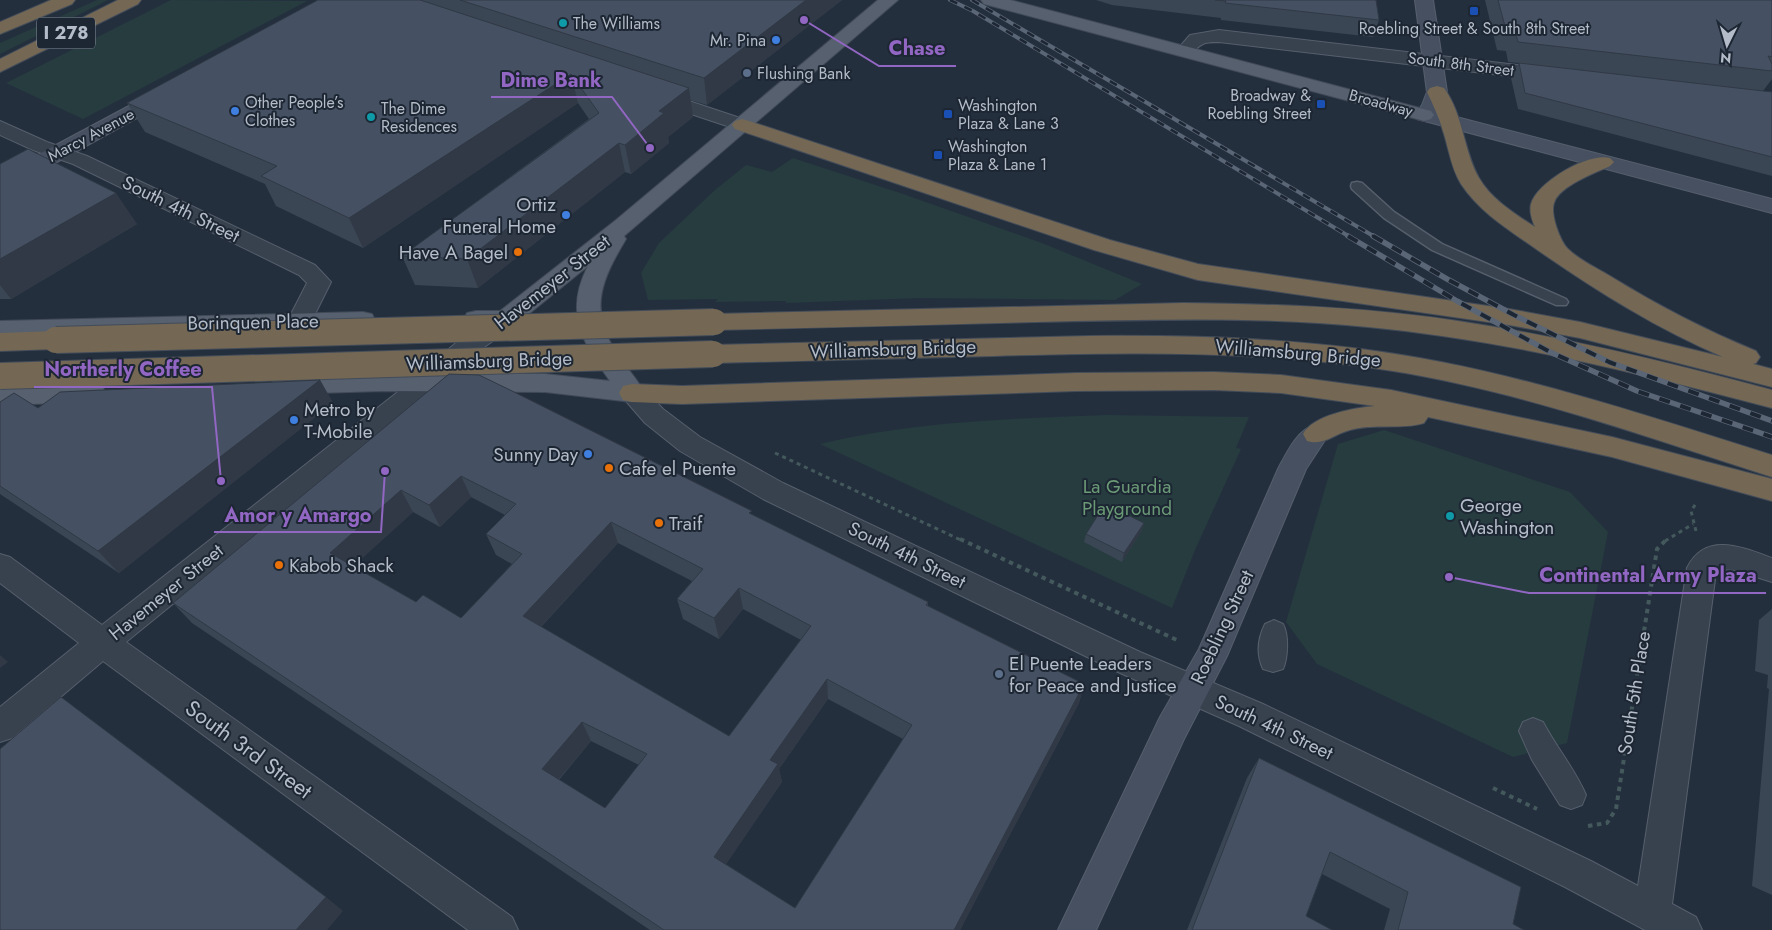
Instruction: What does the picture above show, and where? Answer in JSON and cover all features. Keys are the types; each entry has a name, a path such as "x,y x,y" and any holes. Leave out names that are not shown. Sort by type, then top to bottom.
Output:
{"highway":[{"name":"I 278","path":"0,29 66,0"},
{"name":"I 278","path":"0,66 132,0"},
{"path":"1437,92 1451,122 1466,173 1478,192 1509,219 1607,286 1664,319 1723,347 1772,366"},
{"path":"742,125 1102,245 1162,263 1228,277 1509,317 1580,330 1772,378"},
{"path":"1558,254 1542,214 1543,200 1552,188 1603,162"},
{"name":"Williamsburg Bridge","path":"0,342 1165,311 1285,313 1349,317 1467,330 1578,350 1772,399"},
{"name":"Williamsburg Bridge","path":"0,376 1129,343 1288,349 1394,362 1493,383 1606,413 1772,466"},
{"path":"632,393 682,395 1076,382 1223,381 1281,384 1391,399 1664,460 1772,490"},
{"path":"1316,434 1326,427 1340,422 1372,416 1397,415 1501,424"}],"main road":[{"name":"Havemeyer Street","path":"506,319 624,225 889,0"},
{"name":"Broadway","path":"990,0 1772,206"},
{"path":"1424,0 1437,92 1431,106 1424,115"},
{"name":"Marcy Avenue","path":"0,184 180,86"},
{"path":"624,225 597,271 589,292 588,309 596,342 632,393"},
{"name":"Borinquen Place","path":"0,329 300,320 506,319"},
{"path":"0,396 382,382 545,383 632,393"},
{"name":"Roebling Street","path":"1077,930 1172,728 1211,656 1292,469 1300,454 1316,434"}],"street":[{"name":"South 8th Street","path":"1185,51 1197,39 1212,35 1569,77"},
{"path":"636,89 742,125"},
{"name":"South 4th Street","path":"0,127 80,160 307,270 319,282 300,320"},
{"name":"Havemeyer Street","path":"0,727 427,383 471,344 506,319"},
{"name":"South 4th Street","path":"632,393 654,416 690,444 766,487 1129,662 1251,715 1578,874 1668,922"},
{"path":"1668,922 1702,568 1704,563 1712,558 1722,556 1772,570"},
{"name":"South 3rd Street","path":"0,566 102,643 499,930"},
{"path":"1273,660 1272,645 1274,632"},
{"path":"1534,731 1542,750 1571,795"}],"lane":[{"path":"1357,186 1388,214 1437,247 1561,302"}],"path":[{"name":"South 4th Street","path":"770,451 786,456 1211,656"},
{"name":"South 5th Place","path":"1580,824 1589,826 1607,823 1616,809 1657,549 1664,541 1693,524 1691,517 1693,506"},
{"path":"1490,787 1544,812"}],"green space":[{"path":"97,0 108,0 0,54 0,43"},
{"path":"171,0 307,1 83,119 6,83"},
{"path":"793,158 1042,243 1142,284 1115,300 920,298 786,303 786,301 715,302 718,299 648,300 641,273 659,243 715,190 746,165 772,172"},
{"name":"La Guardia Playground","path":"1106,415 1249,417 1236,448 1241,449 1195,550 1172,608 820,444 891,430 962,422"},
{"path":"1384,430 1570,492 1608,532 1567,743 1513,757 1317,664 1286,622 1338,444"}],"building":[{"path":"318,0 420,0 689,88 659,111 664,113 625,145 619,143 467,259 402,256 599,113 571,74 349,218 261,176 277,166 127,103"},
{"path":"460,0 806,0 704,78"},
{"path":"1215,0 1376,0 1379,20 1225,3 1226,1"},
{"path":"1498,0 1772,0 1772,57 1768,56 1772,64 1772,71 1518,42 1515,31 1506,30"},
{"path":"1519,63 1772,92 1772,157 1525,93"},
{"path":"28,149 116,193 0,259 0,164"},
{"path":"449,374 479,375 752,511 749,513 928,602 926,605 1084,684 954,930 664,930 173,603","holes":["461,476 516,504 486,534 522,554 461,618 423,595 416,602 330,553 401,490 429,505","611,522 703,569 677,599 714,618 739,588 811,626 729,736 523,616","827,679 912,725 795,908 714,857 778,764 770,760","582,722 647,754 605,808 542,769"]},
{"path":"320,380 98,551 0,486 0,402 14,393 38,408 60,392"},
{"path":"1105,504 1144,523 1124,553 1086,534"},
{"path":"61,697 326,897 296,930 0,930 0,749"},
{"path":"1259,758 1521,887 1513,924 1524,930 1398,930 1408,892 1330,852 1306,916 1332,930 1192,930"}],"railway":[{"path":"950,0 973,11 1350,237"},
{"path":"972,0 1375,237"},
{"path":"1348,236 1457,301 1550,352 1637,391 1772,437"},
{"path":"1373,236 1514,315 1609,362 1772,421"}],"place":[{"name":"Roebling Street & South 8th Street","path":"1474,11"},
{"name":"Chase","path":"804,20"},
{"name":"The Williams","path":"563,23"},
{"name":"Mr. Pina","path":"776,40"},
{"name":"Flushing Bank","path":"747,73"},
{"name":"Broadway & Roebling Street","path":"1321,104"},
{"name":"Other People’s Clothes","path":"235,111"},
{"name":"Washington Plaza & Lane 3","path":"948,114"},
{"name":"The Dime Residences","path":"371,117"},
{"name":"Dime Bank","path":"650,148"},
{"name":"Washington Plaza & Lane 1","path":"938,155"},
{"name":"Ortiz Funeral Home","path":"566,215"},
{"name":"Have A Bagel","path":"518,252"},
{"name":"Metro by T-Mobile","path":"294,420"},
{"name":"Sunny Day","path":"588,454"},
{"name":"Cafe el Puente","path":"609,468"},
{"name":"Amor y Amargo","path":"385,471"},
{"name":"Northerly Coffee","path":"221,481"},
{"name":"George Washington","path":"1450,516"},
{"name":"Traif","path":"659,523"},
{"name":"Kabob Shack","path":"279,565"},
{"name":"Continental Army Plaza","path":"1449,577"},
{"name":"El Puente Leaders for Peace and Justice","path":"999,674"}]}
